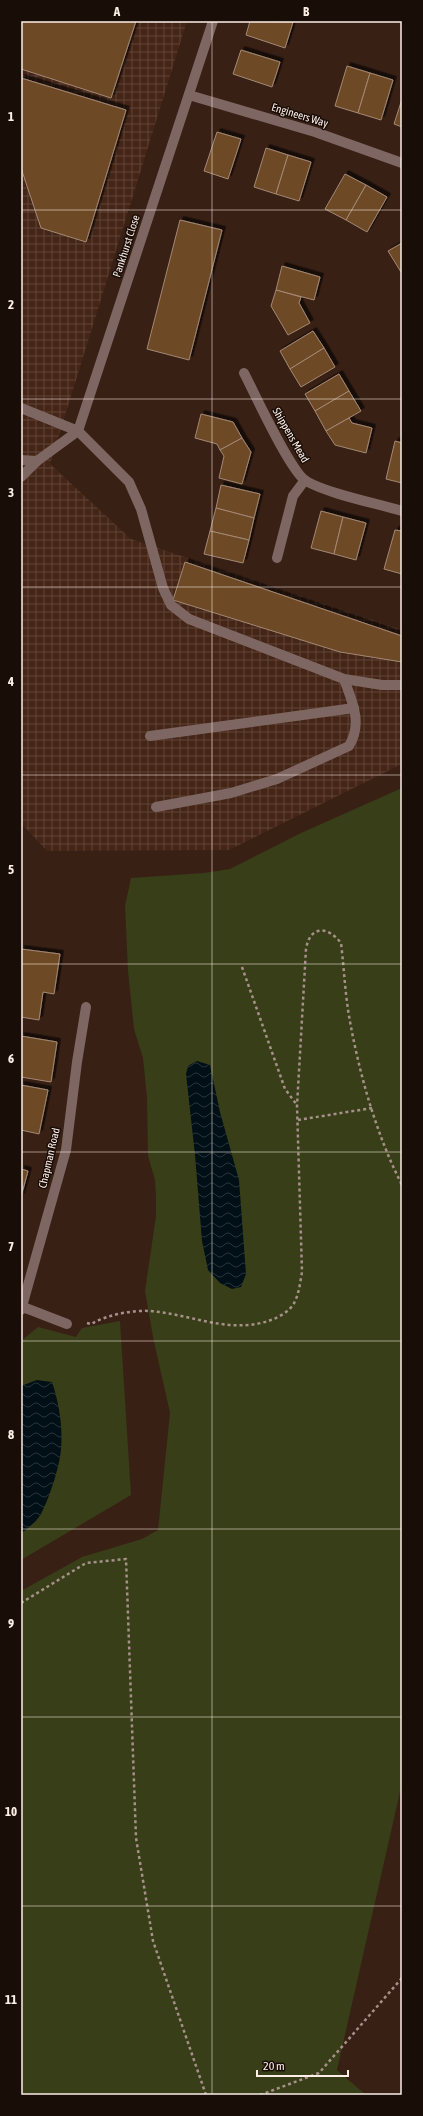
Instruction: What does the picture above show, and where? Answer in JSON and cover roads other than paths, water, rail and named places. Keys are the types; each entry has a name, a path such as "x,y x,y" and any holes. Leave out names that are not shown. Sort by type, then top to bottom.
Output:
{"street":[{"name":"Pankhurst Close","path":"78,431 213,21"},
{"name":"Engineers Way","path":"189,95 315,132 402,163"},
{"name":"Shippens Mead","path":"244,373 270,425 296,469 305,480 318,487 402,511"},
{"path":"21,408 78,431 129,482 141,509 170,605 189,619 344,679 382,685 402,685"},
{"path":"21,477 37,461 78,431"},
{"path":"21,460 37,461"},
{"path":"277,558 293,496 305,480"},
{"path":"156,807 231,793 278,779 349,746 356,728 354,708 344,679"},
{"path":"150,736 354,708"},
{"name":"Chapman Road","path":"22,1309 66,1150 77,1062 86,1007"},
{"path":"22,1309 67,1324"}],"water":[{"path":"197,1061 210,1065 220,1112 239,1180 246,1274 241,1287 232,1289 220,1283 208,1270 202,1241 195,1155 186,1074 188,1066"},
{"path":"37,1380 52,1382 60,1415 61,1449 51,1491 44,1508 35,1522 21,1533 21,1386"}]}
